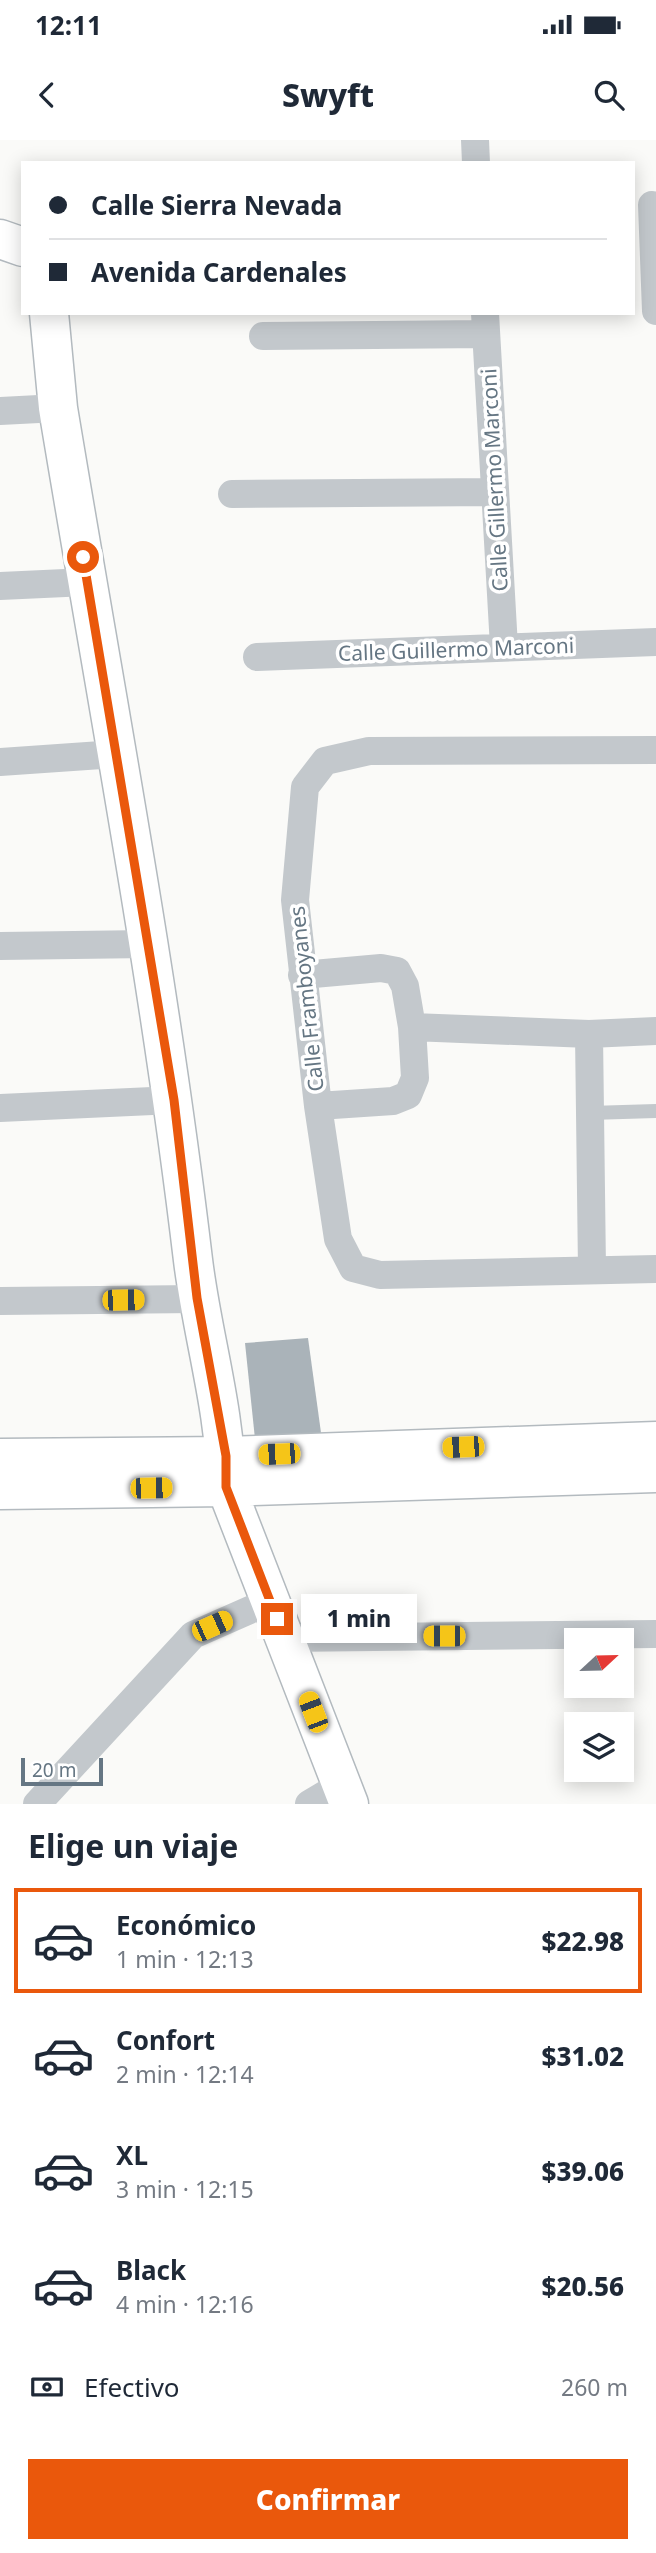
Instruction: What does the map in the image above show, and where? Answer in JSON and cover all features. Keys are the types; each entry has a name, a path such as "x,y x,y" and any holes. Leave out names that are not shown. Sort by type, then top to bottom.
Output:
{"street":[{"path":"475,140 476,161"},
{"path":"647,206 656,311"},
{"path":"0,239 21,246"},
{"path":"49,315 58,408 174,1100 197,1298 226,1471 270,1601 345,1795 309,1804"},
{"path":"263,336 486,323"},
{"name":"Calle Gillermo Marconi","path":"486,323 504,648"},
{"path":"0,411 58,408"},
{"path":"232,494 495,492"},
{"path":"0,586 87,582"},
{"name":"Calle Guillermo Marconi","path":"257,657 656,642"},
{"name":"Calle Framboyanes","path":"656,750 369,751 325,761 305,786 295,900 318,1106 338,1239 353,1268 380,1275 656,1269"},
{"path":"0,762 116,754"},
{"path":"0,946 148,944"},
{"path":"302,975 381,968 397,971 405,986 412,1027 415,1078 408,1095 393,1101 318,1106"},
{"path":"412,1027 589,1034 656,1031"},
{"path":"589,1034 592,1270"},
{"path":"0,1108 174,1100"},
{"path":"0,1301 197,1298"},
{"path":"0,1490 226,1471 656,1441"},
{"path":"0,1458 226,1471 656,1473"},
{"path":"37,1804 192,1635 270,1601"},
{"path":"284,1638 656,1634"}],"lane":[{"path":"590,1113 656,1111"}],"building":[{"path":"308,1338 322,1440 255,1439 245,1343"}],"route":[{"path":"83,557 174,1100 197,1298 226,1456 226,1487 277,1619"}]}
